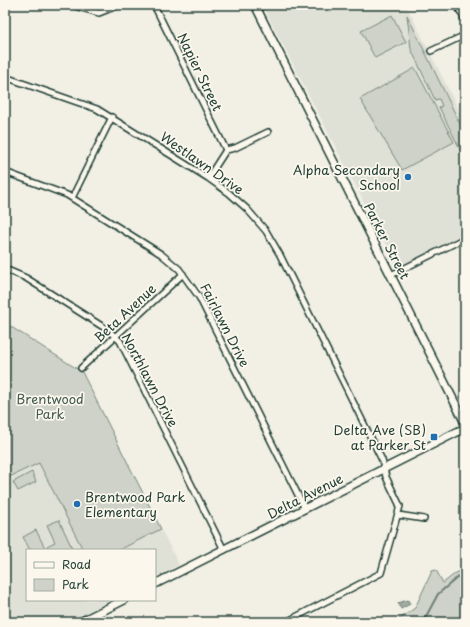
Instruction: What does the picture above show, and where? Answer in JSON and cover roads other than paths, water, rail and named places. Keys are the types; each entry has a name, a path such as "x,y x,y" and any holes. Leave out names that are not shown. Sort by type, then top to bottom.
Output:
{"street":[{"path":"71,5 98,13 119,5"},
{"name":"Napier Street","path":"154,5 226,150"},
{"name":"Parker Street","path":"255,5 465,423"},
{"path":"457,5 465,20"},
{"path":"431,52 465,35"},
{"name":"Westlawn Drive","path":"5,76 91,107 112,117 229,193 247,209 273,243 382,460 400,504 384,568 380,574 286,622"},
{"path":"72,198 112,117"},
{"path":"208,178 226,150 235,148 268,132"},
{"name":"Fairlawn Drive","path":"5,172 72,198 161,254 183,274 199,297 305,509"},
{"path":"390,274 465,238"},
{"name":"Northlawn Drive","path":"5,269 26,278 116,336 120,341 224,550"},
{"name":"Beta Avenue","path":"81,368 183,274"},
{"name":"Delta Avenue","path":"156,584 385,470 465,428"},
{"path":"398,515 424,519"},
{"path":"80,622 122,601"}],"waterway":[{"path":"423,622 438,594 465,571"}],"place":[{"name":"Alpha Secondary School","path":"408,177"},
{"name":"Delta Ave (SB) at Parker St","path":"434,437"},
{"name":"Brentwood Park Elementary","path":"77,504"}],"park label":[{"name":"Brentwood Park","path":"50,406"}]}
